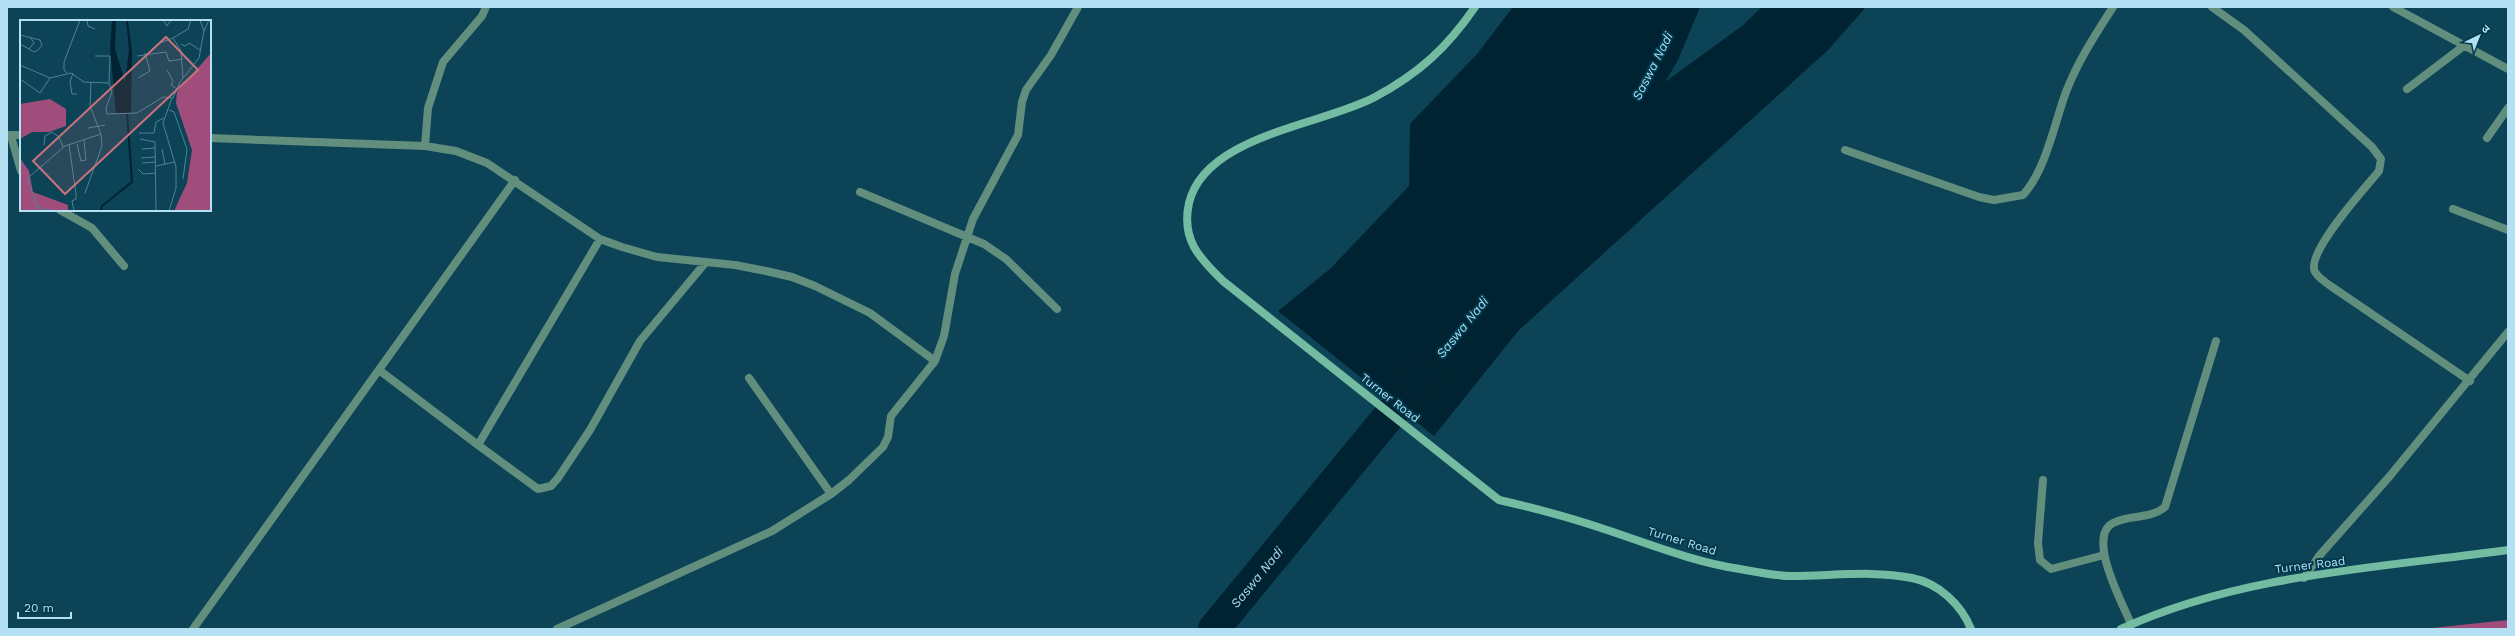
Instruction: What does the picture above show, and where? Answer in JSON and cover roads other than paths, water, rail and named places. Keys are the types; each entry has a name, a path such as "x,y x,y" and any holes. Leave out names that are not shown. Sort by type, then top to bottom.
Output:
{"main road":[{"name":"Turner Road","path":"1475,7 1459,31 1440,52 1410,77 1374,98 1347,109 1295,125 1256,140 1229,154 1206,173 1197,183 1191,195 1186,224 1193,247 1205,264 1223,281 1499,500 1556,514 1669,551 1739,569 1789,576 1873,575 1912,578 1935,586 1949,597 1959,609 1971,629"},
{"name":"Turner Road","path":"2120,629 2230,590 2266,582 2508,550"}],"street":[{"path":"425,146 428,108 443,62 482,16 486,7"},
{"path":"557,629 772,531 831,494 849,480 883,447 888,437 891,416 935,361 944,336 955,274 973,219 1018,135 1022,102 1026,90 1051,56 1078,7"},
{"path":"1845,150 1979,197 1994,200 2023,195 2036,177 2066,92 2085,50 2113,7"},
{"path":"2212,7 2244,30 2372,147 2381,159 2379,171 2321,244 2314,259 2314,271 2320,278 2338,291 2470,381"},
{"path":"2393,7 2508,68"},
{"path":"2407,89 2465,45"},
{"path":"2487,138 2508,108"},
{"path":"20,135 9,136 20,168"},
{"path":"211,138 425,146 456,151 487,163 600,239 656,257 706,262 766,271 792,277 815,286 870,313 935,361"},
{"path":"194,629 514,180"},
{"path":"860,192 984,244 1006,259 1057,309"},
{"path":"2453,209 2508,230"},
{"path":"62,211 92,228 124,266"},
{"path":"478,445 600,239"},
{"path":"379,370 530,485 538,489 551,486 590,430 640,341 706,262"},
{"path":"2304,578 2354,515 2470,381 2508,332"},
{"path":"2131,624 2104,555 2103,533 2113,523 2156,514 2165,507 2216,341"},
{"path":"749,378 831,494"},
{"path":"2043,480 2038,543 2040,560 2051,569 2104,555"}],"water":[{"path":"1513,7 1700,7 1678,60 1665,82 1742,26 1762,7 1866,7 1828,50 1518,331 1434,436 1278,311 1330,269 1409,186 1410,124 1477,54"}],"waterway":[{"name":"Saswa Nadi","path":"1214,629 1425,372"}]}
